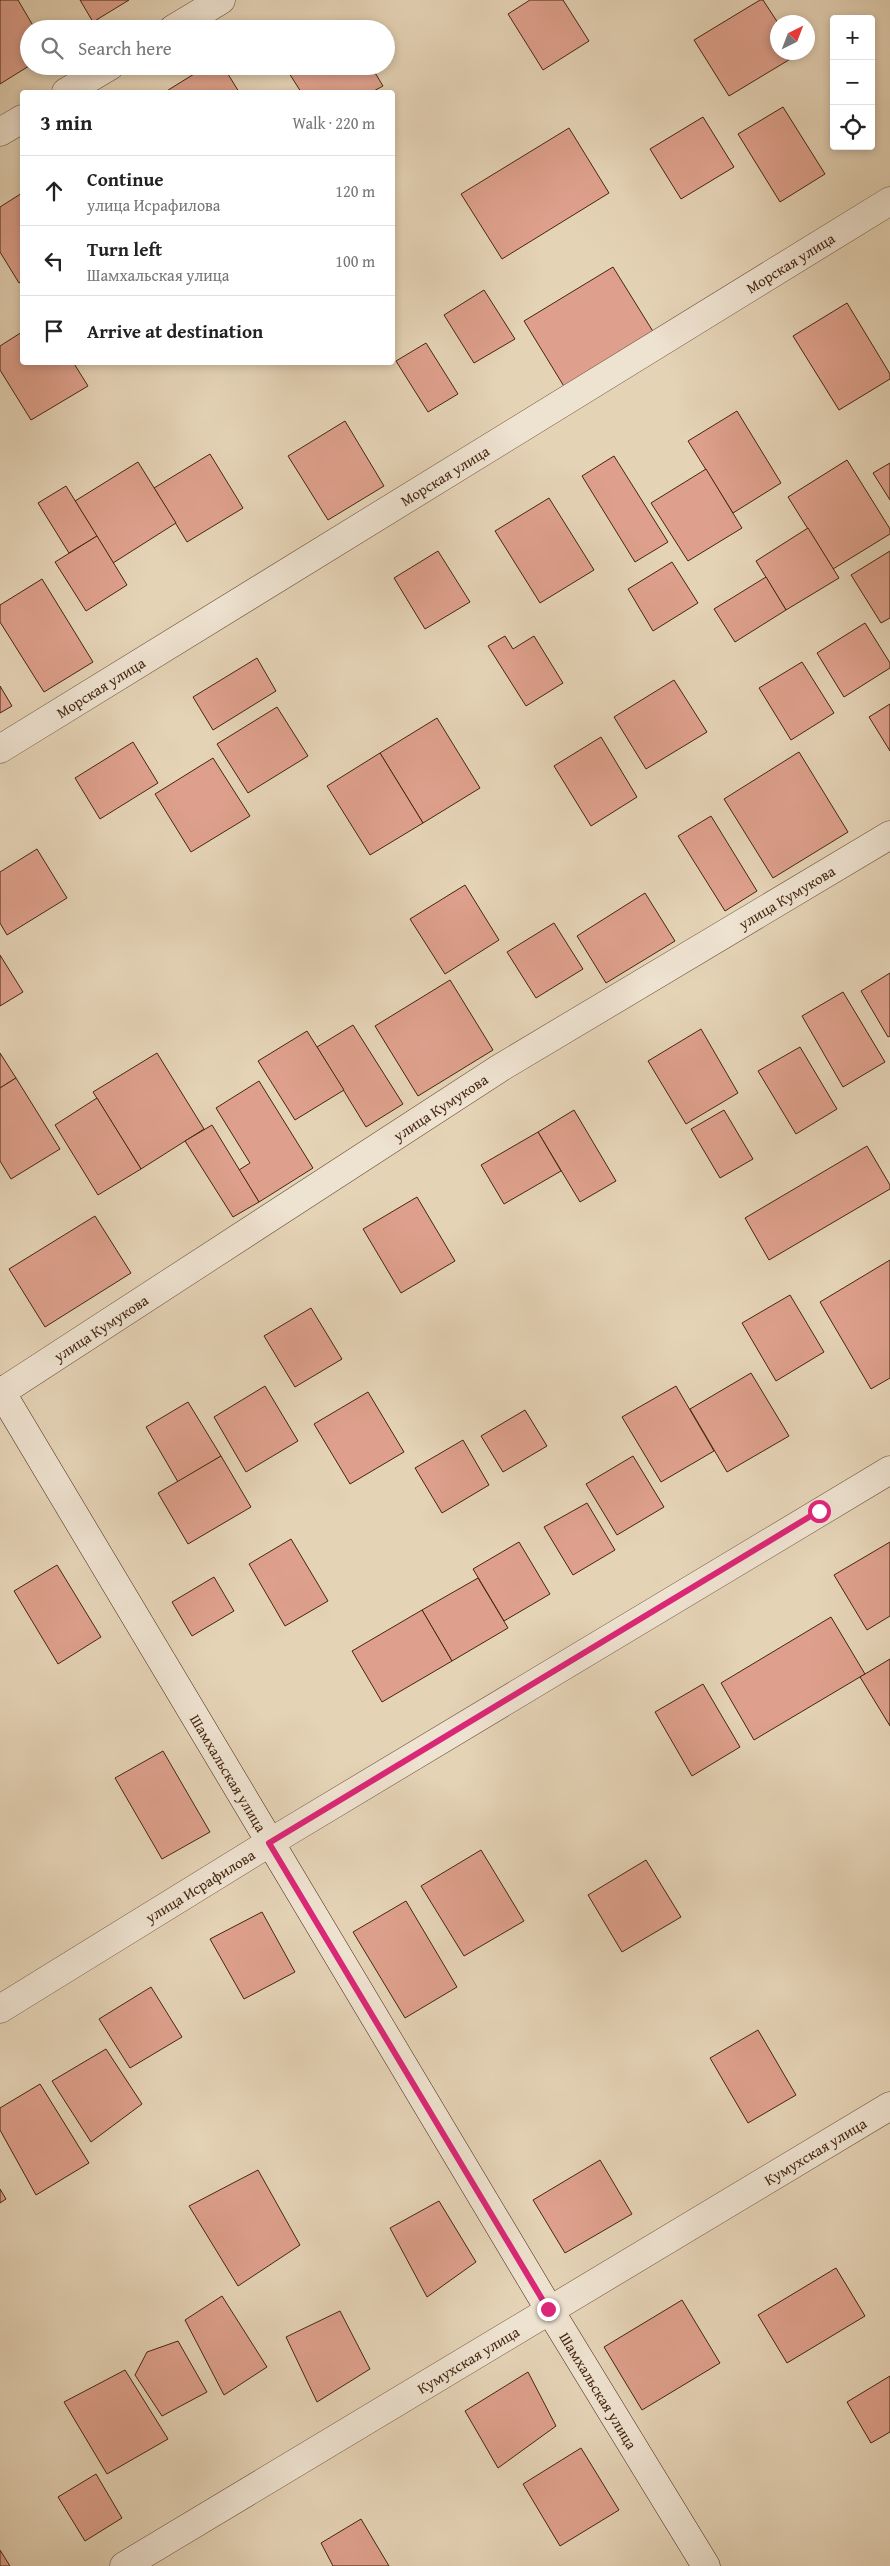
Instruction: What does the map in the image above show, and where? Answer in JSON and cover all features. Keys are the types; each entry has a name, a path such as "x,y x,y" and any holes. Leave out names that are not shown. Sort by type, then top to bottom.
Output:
{"street":[{"path":"188,20 221,0"},
{"path":"69,90 95,75"},
{"path":"0,132 20,120"},
{"name":"Морская улица","path":"0,749 890,201"},
{"name":"улица Кумукова","path":"0,1392 500,1068 890,835"},
{"name":"Шамхальская улица","path":"0,1392 548,2309 706,2566"},
{"name":"улица Исрафилова","path":"0,2009 269,1843 890,1470"},
{"name":"Кумухская улица","path":"124,2566 548,2309 890,2106"}],"building":[{"path":"0,0 18,0 30,20 20,20 20,72 0,84"},
{"path":"80,0 129,0 96,20 92,20"},
{"path":"530,0 563,0 589,41 543,70 508,14"},
{"path":"760,0 763,0 773,15 770,15 770,60 789,60 729,96 694,40"},
{"path":"192,75 229,75 238,90 168,90"},
{"path":"290,75 376,75 383,86 376,90 300,90"},
{"path":"783,107 825,174 780,202 738,134"},
{"path":"703,117 734,167 681,199 650,149"},
{"path":"569,128 609,193 502,259 461,194"},
{"path":"20,194 19,283 0,252 0,207"},
{"path":"613,267 654,333 565,388 524,321"},
{"path":"484,290 515,339 474,363 444,315"},
{"path":"847,303 890,374 890,379 839,410 793,336"},
{"path":"20,333 20,365 75,365 88,386 31,420 0,370 0,346"},
{"path":"426,343 458,394 428,412 396,361"},
{"path":"737,411 781,483 733,513 688,441"},
{"path":"345,421 384,486 328,520 288,456"},
{"path":"210,454 243,508 187,542 154,488"},
{"path":"614,456 668,542 635,562 582,476"},
{"path":"847,460 890,529 890,534 833,569 788,497"},
{"path":"138,462 176,523 113,563 75,501"},
{"path":"890,463 890,500 873,473"},
{"path":"706,469 742,528 688,561 651,503"},
{"path":"66,486 97,536 69,553 38,503"},
{"path":"549,498 594,570 540,603 495,531"},
{"path":"808,528 839,578 786,610 756,561"},
{"path":"97,536 127,585 86,611 55,562"},
{"path":"438,551 470,602 425,629 394,578"},
{"path":"890,551 890,618 881,623 851,575"},
{"path":"672,562 698,603 653,631 628,589"},
{"path":"766,577 786,610 735,642 714,609"},
{"path":"42,579 93,662 44,692 0,622 0,605"},
{"path":"865,623 890,663 890,668 844,697 817,653"},
{"path":"505,636 513,649 534,636 563,683 526,706 488,646"},
{"path":"257,658 276,691 213,730 193,697"},
{"path":"802,662 834,713 791,740 759,688"},
{"path":"674,680 707,732 646,769 614,717"},
{"path":"0,686 12,706 0,713"},
{"path":"890,704 890,751 869,717"},
{"path":"277,707 308,756 248,793 217,744"},
{"path":"437,718 480,788 423,823 380,753"},
{"path":"601,737 637,797 591,826 554,766"},
{"path":"133,742 158,783 100,819 75,778"},
{"path":"799,752 848,832 773,878 724,799"},
{"path":"380,753 423,823 370,855 327,786"},
{"path":"213,758 250,816 191,852 155,794"},
{"path":"711,816 757,891 725,911 678,836"},
{"path":"37,849 67,898 7,935 0,923 0,872"},
{"path":"465,885 499,940 445,974 410,919"},
{"path":"645,893 675,941 606,983 577,936"},
{"path":"554,923 583,969 536,998 507,952"},
{"path":"0,955 23,992 0,1006"},
{"path":"890,973 890,1036 888,1037 861,991"},
{"path":"450,980 493,1050 418,1096 375,1026"},
{"path":"843,992 885,1062 843,1087 802,1016"},
{"path":"353,1025 403,1104 366,1127 317,1047"},
{"path":"701,1029 738,1093 686,1124 648,1061"},
{"path":"307,1031 344,1090 295,1120 258,1061"},
{"path":"800,1047 837,1109 796,1134 758,1071"},
{"path":"0,1053 16,1078 0,1088"},
{"path":"157,1053 204,1129 141,1169 93,1092"},
{"path":"16,1078 60,1149 11,1179 0,1161 0,1088"},
{"path":"259,1081 313,1168 259,1202 239,1170 250,1163 216,1108"},
{"path":"97,1098 141,1169 98,1195 55,1125"},
{"path":"574,1110 616,1181 580,1202 538,1132"},
{"path":"724,1110 753,1159 720,1178 691,1129"},
{"path":"212,1125 259,1202 233,1217 185,1141"},
{"path":"538,1132 561,1171 504,1204 481,1165"},
{"path":"867,1146 890,1185 890,1189 769,1260 745,1218"},
{"path":"417,1197 455,1261 401,1293 363,1229"},
{"path":"95,1216 131,1273 45,1327 9,1269"},
{"path":"890,1260 890,1378 871,1389 820,1302"},
{"path":"790,1295 824,1352 776,1381 742,1323"},
{"path":"311,1308 342,1359 295,1387 264,1336"},
{"path":"751,1373 789,1436 727,1472 690,1409"},
{"path":"265,1386 298,1441 246,1472 214,1417"},
{"path":"676,1386 714,1451 661,1482 622,1417"},
{"path":"368,1392 404,1452 350,1484 314,1424"},
{"path":"188,1402 221,1456 178,1482 146,1427"},
{"path":"525,1410 547,1446 503,1472 481,1436"},
{"path":"463,1440 489,1485 442,1513 415,1468"},
{"path":"221,1456 251,1507 188,1544 158,1493"},
{"path":"633,1456 664,1507 617,1535 586,1484"},
{"path":"587,1503 615,1550 573,1575 544,1527"},
{"path":"291,1539 328,1601 285,1626 249,1564"},
{"path":"519,1542 550,1594 504,1621 473,1569"},
{"path":"890,1542 890,1616 867,1630 834,1575"},
{"path":"57,1565 101,1637 58,1664 14,1591"},
{"path":"214,1577 234,1611 192,1636 172,1602"},
{"path":"478,1578 508,1628 452,1661 422,1610"},
{"path":"422,1610 452,1661 382,1702 352,1651"},
{"path":"831,1617 865,1674 754,1740 721,1683"},
{"path":"890,1659 890,1726 860,1677"},
{"path":"703,1684 740,1747 692,1776 655,1712"},
{"path":"163,1751 210,1832 162,1859 115,1778"},
{"path":"481,1850 524,1921 464,1956 421,1886"},
{"path":"646,1860 681,1917 622,1952 588,1895"},
{"path":"406,1901 457,1987 405,2018 353,1932"},
{"path":"262,1912 295,1972 244,1999 210,1939"},
{"path":"151,1987 182,2037 130,2068 99,2019"},
{"path":"758,2030 796,2095 748,2123 710,2058"},
{"path":"106,2049 142,2104 91,2142 52,2081"},
{"path":"40,2084 89,2163 36,2195 0,2130 0,2108"},
{"path":"600,2160 632,2214 565,2253 533,2200"},
{"path":"258,2170 300,2245 238,2286 189,2206"},
{"path":"0,2189 6,2199 0,2203"},
{"path":"439,2201 476,2262 427,2297 390,2228"},
{"path":"836,2268 865,2316 787,2363 758,2315"},
{"path":"222,2296 267,2367 224,2395 185,2320"},
{"path":"682,2300 720,2363 642,2410 604,2347"},
{"path":"340,2311 370,2369 317,2402 286,2337"},
{"path":"178,2341 207,2392 162,2416 135,2375 147,2352"},
{"path":"125,2370 168,2439 107,2474 64,2402"},
{"path":"528,2372 556,2426 498,2468 465,2411"},
{"path":"890,2376 890,2432 871,2443 847,2402"},
{"path":"581,2448 619,2510 560,2546 523,2484"},
{"path":"96,2474 122,2518 85,2541 58,2497"},
{"path":"361,2519 389,2566 333,2566 321,2543"},
{"path":"0,2550 10,2566 0,2566"}],"route":[{"path":"548,2309 269,1843 819,1511"}]}
